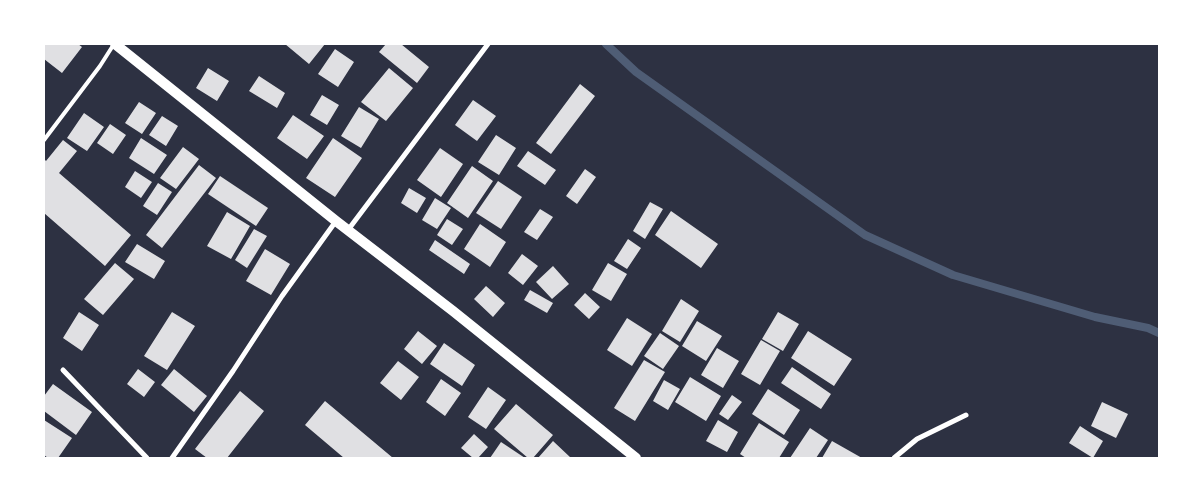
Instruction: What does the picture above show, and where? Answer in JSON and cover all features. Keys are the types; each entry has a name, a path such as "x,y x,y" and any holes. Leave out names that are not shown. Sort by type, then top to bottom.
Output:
{"main road":[{"path":"115,44 636,458"}],"street":[{"path":"348,230 488,44"},
{"path":"172,458 233,371 282,296 336,221"},
{"path":"63,370 147,458"},
{"path":"894,458 917,439 966,415"}],"lane":[{"path":"44,140 115,44"}],"building":[{"path":"44,44 78,44 82,47 62,73 44,59"},
{"path":"285,44 325,44 309,64"},
{"path":"386,44 401,44 429,67 417,83 379,52"},
{"path":"335,49 354,62 338,87 318,74"},
{"path":"208,68 229,81 217,101 196,88"},
{"path":"389,68 413,88 386,121 361,102"},
{"path":"259,76 285,93 277,108 249,91"},
{"path":"580,84 595,96 551,154 536,143"},
{"path":"322,95 339,105 327,125 310,115"},
{"path":"473,100 496,116 477,141 455,125"},
{"path":"139,102 156,113 142,134 125,123"},
{"path":"359,107 379,119 361,148 341,136"},
{"path":"84,113 104,127 87,151 67,138"},
{"path":"293,115 324,136 307,159 277,138"},
{"path":"162,116 178,126 166,146 149,135"},
{"path":"110,124 126,135 113,154 97,143"},
{"path":"496,135 516,148 499,175 478,162"},
{"path":"141,138 167,155 154,174 129,158"},
{"path":"333,138 362,158 335,197 306,178"},
{"path":"63,140 77,151 59,173 131,235 105,266 44,213 44,159 46,161"},
{"path":"183,147 199,159 176,189 160,178"},
{"path":"440,148 463,164 441,197 417,180"},
{"path":"528,151 556,170 545,185 517,166"},
{"path":"199,165 216,178 162,248 146,235"},
{"path":"472,166 493,181 468,218 447,203"},
{"path":"585,169 596,177 577,204 566,196"},
{"path":"135,171 152,182 141,198 125,187"},
{"path":"220,176 268,208 256,226 208,194"},
{"path":"498,181 522,197 501,229 476,213"},
{"path":"158,183 172,192 157,215 143,206"},
{"path":"409,188 426,198 417,213 401,203"},
{"path":"435,198 451,208 437,229 422,220"},
{"path":"650,202 663,209 645,239 633,231"},
{"path":"540,209 553,217 537,240 524,232"},
{"path":"671,211 718,244 701,268 655,235"},
{"path":"227,212 250,226 231,259 207,246"},
{"path":"447,219 463,229 452,245 437,235"},
{"path":"480,224 506,242 490,267 464,249"},
{"path":"254,229 267,236 247,268 235,260"},
{"path":"628,239 641,248 627,269 614,261"},
{"path":"435,240 470,264 464,274 429,250"},
{"path":"137,244 165,261 154,279 125,262"},
{"path":"265,249 290,264 271,295 246,281"},
{"path":"522,254 538,266 523,285 508,273"},
{"path":"115,263 134,279 103,315 84,299"},
{"path":"608,263 627,274 611,301 592,290"},
{"path":"553,266 569,284 552,299 536,282"},
{"path":"486,286 505,303 493,317 474,299"},
{"path":"530,290 553,303 547,313 524,300"},
{"path":"585,293 600,307 589,319 574,305"},
{"path":"681,299 699,311 680,342 662,331"},
{"path":"79,312 99,325 82,351 63,338"},
{"path":"172,312 195,326 167,370 144,356"},
{"path":"778,312 799,324 783,351 762,339"},
{"path":"627,318 652,334 632,366 607,350"},
{"path":"697,321 722,336 706,361 682,346"},
{"path":"418,331 437,346 422,364 404,349"},
{"path":"808,331 852,359 834,386 791,358"},
{"path":"660,333 679,346 663,369 644,356"},
{"path":"761,340 780,351 760,385 741,374"},
{"path":"444,343 475,365 462,386 430,364"},
{"path":"717,348 739,361 723,388 701,375"},
{"path":"644,360 665,372 635,421 614,408"},
{"path":"398,361 419,377 401,400 380,383"},
{"path":"792,367 831,394 821,409 781,383"},
{"path":"138,369 155,382 144,397 127,384"},
{"path":"174,369 207,396 194,412 161,385"},
{"path":"690,377 721,396 706,421 675,402"},
{"path":"441,379 461,393 445,416 426,402"},
{"path":"664,380 680,389 668,410 653,401"},
{"path":"53,384 92,412 76,435 44,411 44,396"},
{"path":"488,387 506,400 486,429 468,417"},
{"path":"768,389 800,410 784,435 752,414"},
{"path":"240,391 264,411 227,458 207,458 195,449"},
{"path":"732,395 742,402 728,420 719,414"},
{"path":"325,401 393,458 344,458 305,425"},
{"path":"1102,402 1128,414 1116,438 1091,426"},
{"path":"516,404 553,435 533,458 528,458 494,429"},
{"path":"44,420 72,438 58,458 48,458 44,455"},
{"path":"718,420 738,432 727,452 706,441"},
{"path":"759,423 789,442 779,458 746,458 740,454"},
{"path":"1080,426 1103,441 1093,458 1069,443"},
{"path":"810,428 828,440 816,458 790,458"},
{"path":"474,434 488,447 478,458 473,458 461,448"},
{"path":"553,441 571,458 538,458"},
{"path":"832,441 862,458 822,458"},
{"path":"501,442 525,458 490,458"}],"waterway":[{"path":"606,44 636,72 865,235 953,275 1095,317 1148,328 1159,333"}]}
